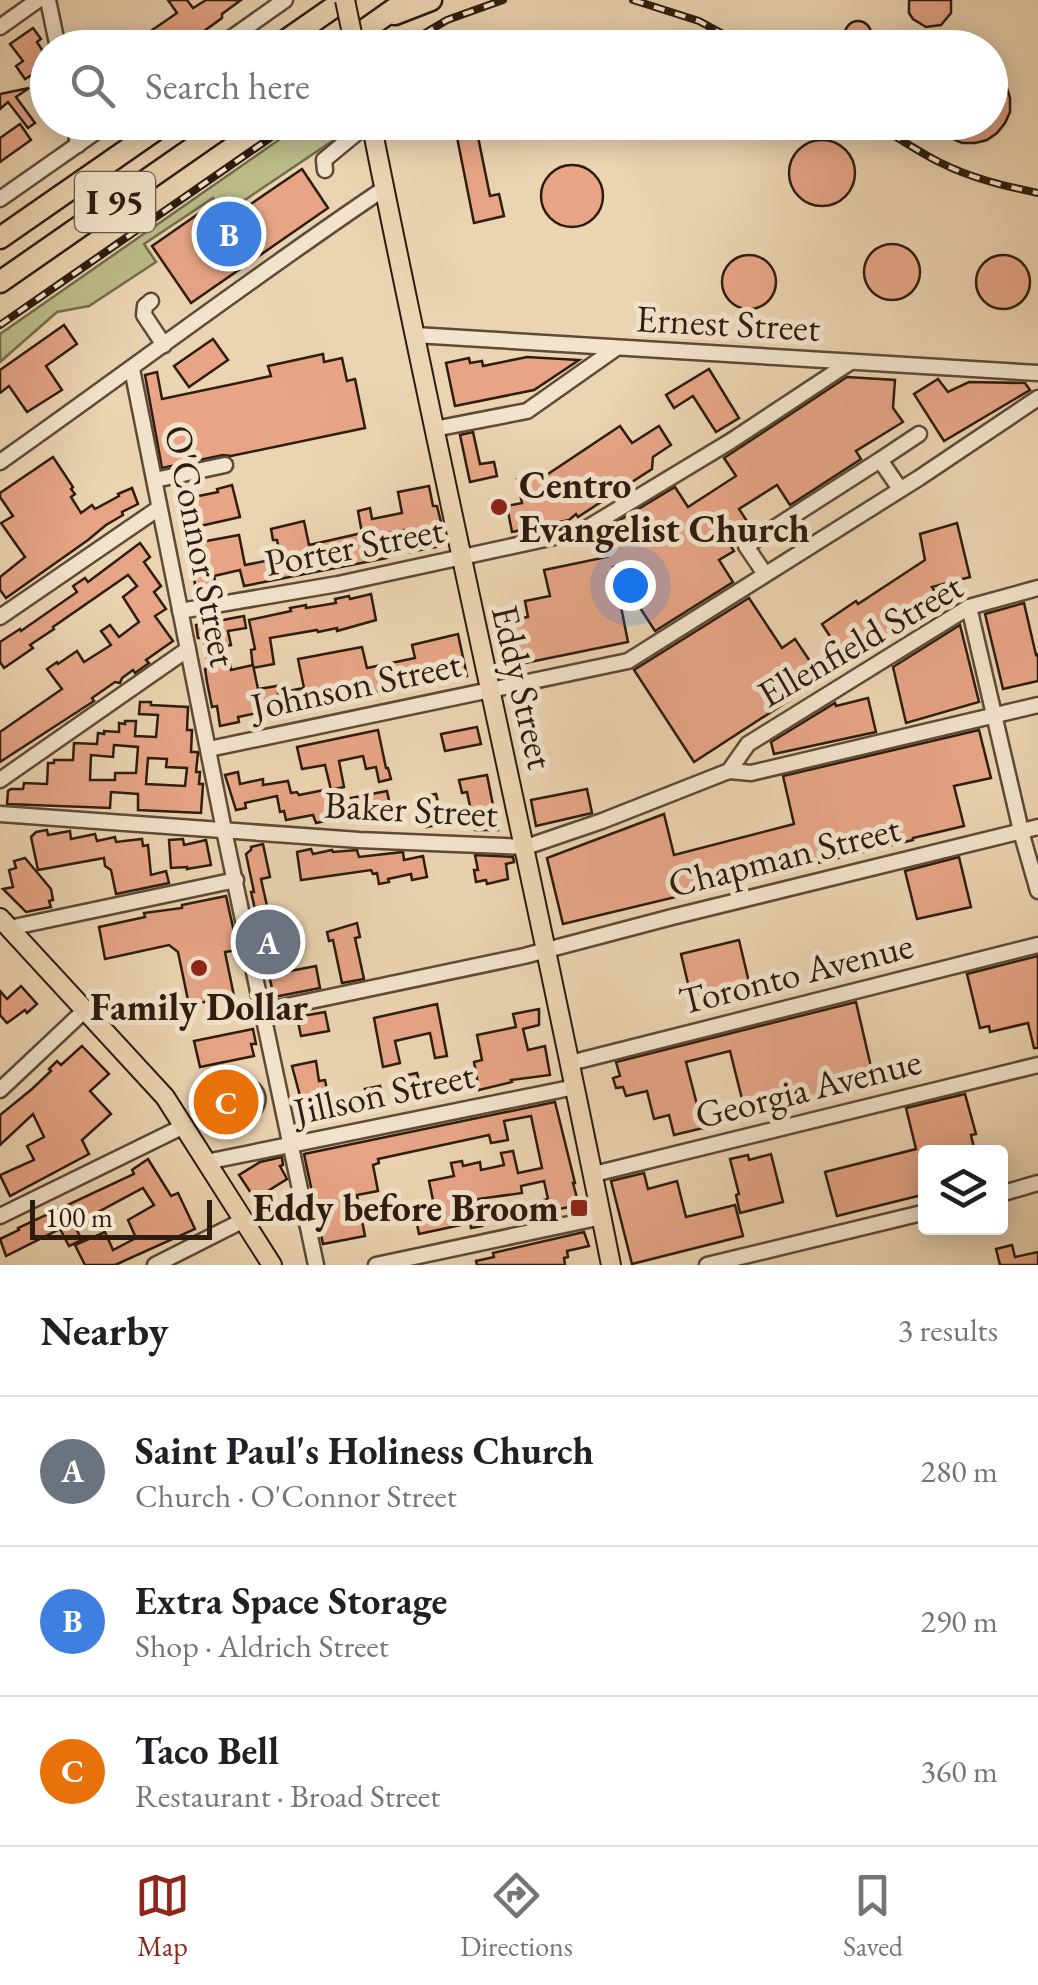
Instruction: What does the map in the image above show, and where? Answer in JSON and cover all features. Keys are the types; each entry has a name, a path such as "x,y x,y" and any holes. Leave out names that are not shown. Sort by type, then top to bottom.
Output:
{"highway":[{"path":"302,30 345,0"},
{"path":"364,30 407,0"},
{"path":"375,22 431,0"},
{"name":"I 95","path":"0,238 141,140"},
{"name":"I 95","path":"0,282 204,140"}],"main road":[{"path":"345,0 351,30"},
{"name":"Eddy Street","path":"374,140 526,846 611,1265"},
{"path":"5,923 159,1089 272,1265"}],"street":[{"path":"0,27 38,0"},
{"path":"48,0 54,30"},
{"path":"242,30 285,0"},
{"path":"77,140 78,145"},
{"path":"0,199 85,140"},
{"path":"325,170 324,160 351,140"},
{"path":"0,462 132,369 267,261 384,188"},
{"path":"151,301 145,306 144,315 164,344"},
{"name":"Ernest Street","path":"414,335 1038,373"},
{"path":"434,429 526,411 616,349"},
{"name":"Porter Street","path":"180,611 338,584 582,531 731,441 849,362"},
{"name":"O'Connor Street","path":"132,369 316,1265"},
{"name":"Johnson Street","path":"209,749 628,661 1038,398"},
{"path":"765,574 746,546 919,434"},
{"path":"880,460 900,490"},
{"path":"155,480 225,465"},
{"path":"0,618 159,508"},
{"name":"Ellenfield Street","path":"729,771 748,744 969,606 1038,588"},
{"path":"969,606 1038,891"},
{"path":"0,780 188,648"},
{"name":"Baker Street","path":"0,814 225,832 526,846 729,771 751,773 1038,705"},
{"name":"Chapman Street","path":"263,1011 524,956 1038,827"},
{"path":"5,923 236,880"},
{"name":"Toronto Avenue","path":"570,1064 1038,945"},
{"path":"0,1090 86,1010"},
{"name":"Georgia Avenue","path":"594,1174 1038,1065"},
{"name":"Jillson Street","path":"206,1162 575,1086"},
{"path":"201,1093 244,1087 257,1094 253,1110 215,1126"},
{"path":"0,1216 184,1126"},
{"path":"1008,1191 1038,1182"},
{"path":"707,1265 918,1214"},
{"path":"376,1265 602,1217"},
{"path":"155,1265 244,1220"}],"green space":[{"path":"279,140 334,140 224,214 213,198 144,244 156,262 89,306 57,312 0,362 0,334"}],"building":[{"path":"168,0 187,0 193,8 206,0 241,0 206,30 152,30 177,13"},
{"path":"909,0 951,0 951,13 941,25 926,27 909,13"},
{"path":"858,21 870,30 846,30"},
{"path":"30,30 30,76 25,79 16,66 23,61 10,44"},
{"path":"29,88 16,97 30,116 30,127 8,102 0,109 0,94"},
{"path":"20,124 31,140 0,162 0,138"},
{"path":"458,140 479,140 490,196 499,194 504,216 474,223"},
{"path":"822,140 835,142 845,150 853,160 853,186 845,196 835,204 822,206 809,204 799,196 791,186 789,173 791,160 799,150 809,142"},
{"path":"955,140 987,140 975,143"},
{"path":"572,165 594,174 603,196 594,218 572,227 550,218 541,196 550,174"},
{"path":"302,169 328,208 191,303 152,246 211,205 223,223"},
{"path":"892,244 912,252 920,272 912,292 892,300 872,292 864,272 872,252"},
{"path":"749,255 768,263 776,282 768,301 749,309 730,301 722,282 730,263"},
{"path":"1003,255 1022,263 1030,282 1022,301 1003,309 984,301 976,282 984,263"},
{"path":"64,325 77,344 46,366 62,390 27,412 9,386 0,393 0,370"},
{"path":"213,339 228,360 189,387 174,366"},
{"path":"323,354 324,362 342,358 347,381 355,379 365,428 162,468 145,375 157,372 162,399 271,376 268,366"},
{"path":"527,357 579,360 534,390 455,406 446,363 469,358 470,363 482,361 483,366"},
{"path":"709,369 739,418 716,432 693,396 674,408 666,395"},
{"path":"847,377 895,380 893,408 903,422 856,451 861,459 790,505 777,485 739,509 752,529 730,545 734,551 719,560 733,582 655,631 613,566 628,642 520,664 511,620 528,617 525,601 550,596 544,570 607,557 593,536 675,487 688,507 736,476 724,458"},
{"path":"938,379 948,392 969,382 1025,383 1030,390 944,441 914,394"},
{"path":"620,426 632,443 659,426 671,445 653,457 652,469 578,517 576,514 569,520 512,532 507,506 522,503 517,479 543,471 548,474"},
{"path":"473,432 480,464 494,462 497,476 470,482 460,435"},
{"path":"53,457 73,487 75,494 71,497 81,513 132,488 138,504 6,598 0,590 0,577 25,557 1,523 13,516 0,493"},
{"path":"232,485 240,517 187,529 179,500"},
{"path":"429,486 441,522 435,523 436,547 410,552 405,530 384,534 387,558 244,586 240,570 214,576 217,590 196,593 190,544 239,535 245,565 281,558 271,529 304,521 309,545 362,533 358,511 370,508 372,519 402,513 398,492"},
{"path":"957,523 970,577 932,587 942,602 847,663 822,624 925,560 920,534"},
{"path":"140,543 150,557 144,562 161,586 154,592 166,609 155,616 173,641 135,673 133,670 120,683 115,682 92,698 94,701 0,762 0,732 62,689 47,669 77,651 84,662 111,645 101,631 110,625 119,637 139,622 123,597 137,586 128,575 53,627 30,645 33,648 4,668 0,662 0,642 77,592 73,586 85,578 88,582"},
{"path":"371,594 376,620 337,631 317,630 270,638 274,664 253,668 251,650 255,649 249,620 291,611 290,608"},
{"path":"749,598 782,648 795,639 822,679 694,762 634,670"},
{"path":"1024,603 1038,654 1038,681 1003,689 985,614"},
{"path":"244,616 246,628 228,631 231,645 223,647 231,670 253,665 258,689 277,686 278,693 304,688 298,659 362,647 367,668 415,658 412,645 458,634 467,676 421,686 420,682 274,717 268,716 267,711 238,717 239,722 220,726 207,682 205,669 209,668 203,638 198,638 196,625"},
{"path":"960,625 979,702 906,723 893,667"},
{"path":"868,698 876,732 774,754 771,742 835,703 836,706"},
{"path":"140,702 188,707 191,752 198,752 196,772 200,772 199,784 203,784 201,813 138,810 138,794 111,792 110,808 7,804 11,789 23,789 24,783 47,784 48,763 73,760 74,743 97,744 98,733 119,732 119,723 125,721 136,721 135,736 156,737 158,715 139,714","holes":["114,745 138,747 136,773 115,773 115,780 90,780 91,755 113,757","148,758 167,759 166,767 187,768 185,786 146,784"]},
{"path":"477,727 481,744 445,751 441,734"},
{"path":"378,730 391,779 379,782 376,767 366,769 363,756 339,761 344,787 331,790 325,765 302,769 297,747"},
{"path":"979,730 991,778 954,786 964,826 563,924 547,858 664,814 674,855 794,824 783,776"},
{"path":"238,772 240,784 263,779 263,785 288,781 291,793 299,795 324,790 330,820 316,823 313,815 286,820 277,796 245,803 246,808 236,810 225,775"},
{"path":"487,775 498,830 475,830 467,792 462,793 459,780"},
{"path":"587,789 592,813 536,826 531,800"},
{"path":"387,791 390,821 377,824 375,818 357,822 351,798"},
{"path":"436,794 443,824 426,827 420,797"},
{"path":"47,830 48,835 70,831 71,839 95,834 97,841 115,837 116,842 142,839 143,846 148,845 151,875 166,871 169,883 116,894 104,858 38,870 31,837"},
{"path":"183,839 184,845 206,840 211,865 171,868 169,840"},
{"path":"263,844 270,877 261,879 267,906 255,909 246,854 251,847"},
{"path":"311,849 313,854 357,850 359,857 403,852 404,860 423,856 427,877 412,880 411,874 379,884 377,873 371,870 301,880 297,852"},
{"path":"475,855 513,857 514,862 506,864 508,879 487,884 486,880 476,882"},
{"path":"959,857 971,907 917,919 905,871"},
{"path":"25,858 51,889 51,907 26,912 3,889 13,887 9,870 16,868 14,861"},
{"path":"226,896 238,950 225,952 234,996 189,1005 178,952 169,945 105,959 99,927"},
{"path":"357,923 360,937 355,938 364,979 342,983 333,940 329,941 327,932"},
{"path":"739,940 752,995 694,1009 681,954"},
{"path":"1038,956 1038,1048 1034,1048 1028,1023 990,1032 989,1026 980,1028 967,974"},
{"path":"316,966 320,988 274,997 269,975"},
{"path":"21,986 37,1004 7,1023 0,1015 0,991 7,999"},
{"path":"856,1002 875,1084 746,1115 730,1051 686,1062 703,1128 674,1135 669,1115 654,1119 647,1091 626,1096 623,1087 616,1088 613,1078 620,1076 616,1062"},
{"path":"437,1004 447,1056 435,1058 430,1033 395,1041 400,1063 383,1067 374,1018"},
{"path":"539,1009 539,1025 523,1029 528,1050 545,1046 550,1075 511,1080 479,1090 474,1062 482,1060 477,1035 516,1027 513,1014"},
{"path":"325,1012 329,1031 301,1036 297,1017"},
{"path":"253,1029 254,1056 200,1067 194,1041"},
{"path":"82,1046 109,1074 90,1091 111,1114 82,1140 89,1154 10,1196 0,1175 34,1160 27,1146 44,1137 33,1114 0,1145 0,1115 51,1071 57,1061 61,1065"},
{"path":"316,1061 319,1081 325,1080 328,1095 317,1097 322,1122 301,1127 298,1112 304,1111 292,1066"},
{"path":"417,1073 419,1082 445,1076 448,1093 435,1096 434,1091 403,1098 398,1077"},
{"path":"380,1086 385,1107 353,1115 347,1098 367,1094 365,1089"},
{"path":"965,1094 976,1134 971,1135 973,1145 918,1145 918,1196 837,1216 825,1172 916,1149 906,1108"},
{"path":"555,1102 575,1183 575,1206 527,1215 525,1204 548,1199 544,1181 521,1186 522,1193 478,1199 482,1226 471,1228 470,1223 419,1234 414,1209 434,1205 429,1181 454,1176 451,1163 462,1161 463,1166 480,1162 481,1170 504,1165 501,1153 513,1151 518,1173 542,1168 531,1116 504,1121 508,1140 491,1143 489,1135 378,1159 379,1163 373,1165 378,1191 357,1195 365,1236 323,1244 304,1154"},
{"path":"771,1154 783,1202 740,1213 730,1159 748,1155 749,1160"},
{"path":"282,1157 280,1166 287,1179 255,1199 239,1175 260,1162"},
{"path":"148,1159 171,1196 178,1193 195,1229 115,1265 85,1265 75,1245 105,1232 113,1250 136,1238 128,1220 154,1205 143,1188 74,1225 82,1240 69,1246 60,1229 6,1256 0,1239 134,1174 132,1170"},
{"path":"644,1173 648,1189 677,1181 686,1217 735,1205 743,1236 632,1264 611,1181"},
{"path":"584,1232 589,1246 567,1251 565,1265 477,1265 476,1261 494,1257 493,1253"},
{"path":"1012,1245 1015,1257 1038,1252 1038,1265 1000,1265 996,1249"}],"railway":[{"path":"430,30 503,0"},
{"path":"633,0 716,30"},
{"path":"0,325 267,140"},
{"path":"901,140 952,168 1038,193"}],"place":[{"name":"Extra Space Storage","path":"229,234"},
{"name":"Centro Evangelist Church","path":"499,507"},
{"name":"Saint Paul's Holiness Church","path":"268,942"},
{"name":"Family Dollar","path":"199,968"},
{"name":"Taco Bell","path":"226,1102"},
{"name":"Eddy before Broom","path":"579,1208"}]}
